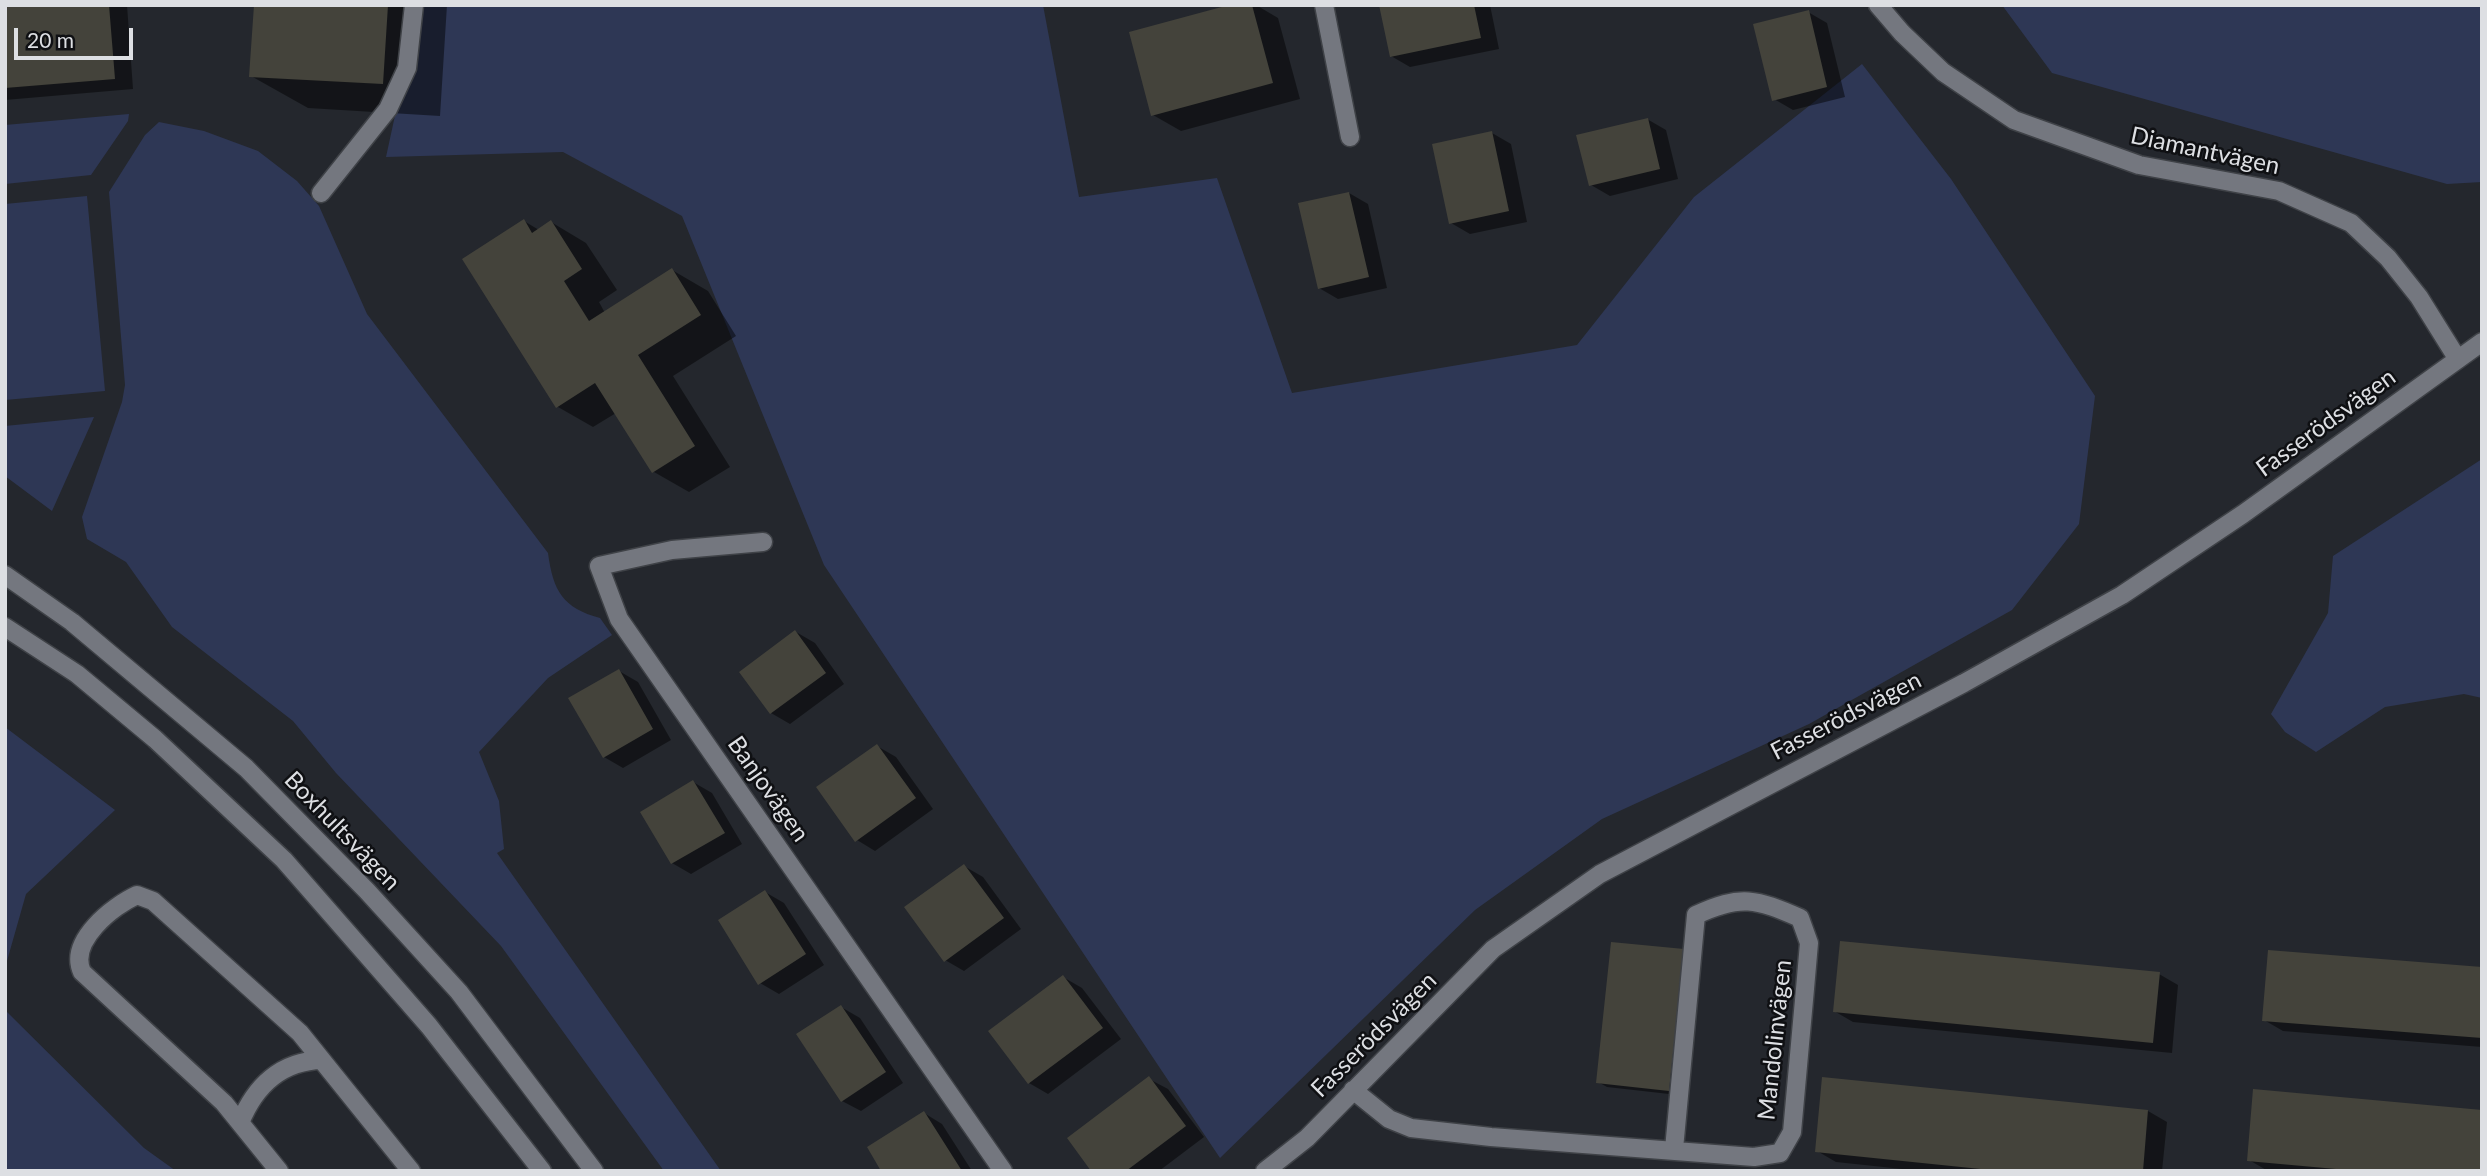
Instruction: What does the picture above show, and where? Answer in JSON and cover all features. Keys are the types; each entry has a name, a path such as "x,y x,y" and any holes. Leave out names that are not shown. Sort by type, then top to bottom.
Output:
{"street":[{"path":"321,193 388,109 407,68 414,5"},
{"path":"1324,5 1350,137"},
{"name":"Diamantvägen","path":"1878,5 1902,33 1944,72 2014,120 2139,165 2279,191 2351,223 2388,258 2420,297 2457,358"},
{"name":"Fasserödsvägen","path":"1265,1171 1307,1138 1493,949 1600,874 1964,683 2122,595 2266,498 2482,342"},
{"name":"Banjovägen","path":"763,542 672,550 599,566 619,619 1003,1171"},
{"name":"Boxhultsvägen","path":"5,575 72,622 246,768 367,891 459,992 594,1171"},
{"path":"5,627 77,674 146,731 284,860 429,1026 542,1171"},
{"path":"279,1171 225,1103 82,972 80,952 84,941 127,900 137,895 153,901 300,1033 411,1171"},
{"name":"Mandolinvägen","path":"1353,1090 1389,1119 1410,1128 1491,1138 1674,1149 1754,1157 1769,1163 1780,1153 1792,1132 1810,943 1800,918 1763,902 1726,901 1696,915 1674,1149"},
{"path":"240,1123 255,1091 281,1070 301,1061 322,1060"}],"shaded area":[{"path":"419,5 1043,5 1079,197 1217,178 1292,393 1577,345 1694,197 1862,64 1951,179 2095,396 2079,524 2012,610 1809,724 1602,819 1475,910 1220,1158 824,565 682,216 563,152 386,157"},
{"path":"2002,5 2482,5 2482,182 2447,184 2052,73"},
{"path":"129,114 128,121 91,175 5,184 5,125"},
{"path":"159,122 204,131 258,151 297,181 319,206 367,314 548,553 553,578 562,596 577,609 600,618 612,635 548,678 479,752 499,801 504,849 497,853 721,1171 664,1171 501,946 336,773 293,721 172,627 126,562 87,539 82,517 122,402 125,385 109,192 145,135"},
{"path":"87,196 105,391 5,400 5,204"},
{"path":"94,417 52,511 5,476 5,426"},
{"path":"2482,459 2482,698 2464,694 2385,707 2316,752 2285,732 2271,714 2328,613 2333,556"},
{"path":"5,727 115,810 26,894 5,968"},
{"path":"5,1010 144,1148 176,1171 5,1171"}],"building":[{"path":"5,5 109,5 115,79 5,88"},
{"path":"254,5 388,5 383,84 249,77"},
{"path":"1229,5 1252,5 1273,83 1151,116 1129,32"},
{"path":"1379,5 1474,5 1481,38 1390,57"},
{"path":"1809,10 1827,87 1772,101 1753,24"},
{"path":"1648,118 1660,169 1589,186 1576,135"},
{"path":"1492,131 1509,211 1449,224 1432,144"},
{"path":"1349,192 1369,277 1318,289 1298,203"},
{"path":"524,219 532,233 551,220 582,269 564,281 589,321 672,268 701,315 638,355 695,446 652,473 595,383 556,408 462,259"},
{"path":"795,630 826,673 770,714 739,672"},
{"path":"619,669 653,729 603,758 568,698"},
{"path":"877,744 916,798 855,842 816,787"},
{"path":"693,780 725,833 671,864 640,812"},
{"path":"964,864 1004,918 944,962 904,907"},
{"path":"765,890 806,954 758,985 718,920"},
{"path":"1840,941 2160,972 2153,1043 1833,1012"},
{"path":"1611,942 1684,949 1669,1091 1596,1083"},
{"path":"2268,950 2482,967 2482,1038 2262,1021"},
{"path":"1063,975 1103,1028 1028,1084 988,1031"},
{"path":"841,1005 886,1072 841,1102 796,1034"},
{"path":"1149,1076 1186,1126 1126,1171 1091,1171 1067,1138"},
{"path":"1822,1077 2148,1110 2143,1171 2000,1171 1815,1152"},
{"path":"2253,1089 2482,1110 2482,1171 2358,1171 2247,1161"},
{"path":"924,1111 962,1171 881,1171 867,1147"}]}
